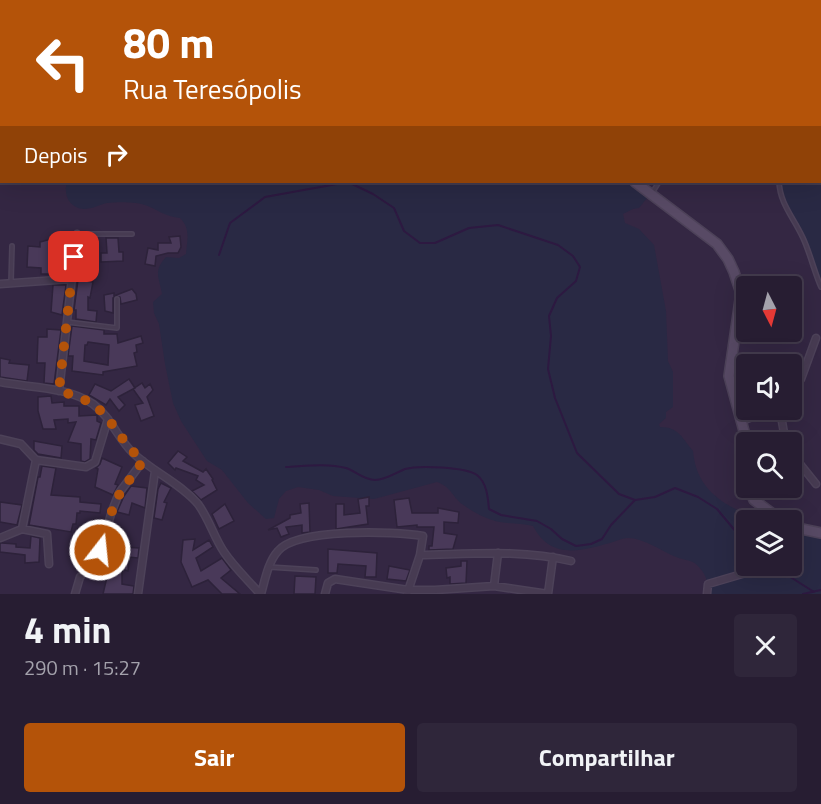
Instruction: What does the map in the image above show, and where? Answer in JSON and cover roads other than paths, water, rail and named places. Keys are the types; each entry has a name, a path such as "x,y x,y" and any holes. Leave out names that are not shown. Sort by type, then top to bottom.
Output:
{"main road":[{"path":"636,183 717,244 734,272 741,293 729,376 744,432"},
{"path":"753,498 768,510"},
{"path":"802,529 821,533"}],"street":[{"path":"59,390 77,234"},
{"path":"0,284 71,279"},
{"path":"802,377 816,338"},
{"path":"0,382 59,390 92,404 108,419 124,442 143,461 197,504 224,552 260,594"},
{"path":"0,439 21,444 36,460 86,466 94,462 108,419"},
{"path":"742,422 746,420"},
{"path":"22,529 36,460"},
{"path":"75,594 80,577 100,550 120,493 143,461"},
{"path":"802,466 816,484"},
{"path":"138,594 145,558 155,471"},
{"path":"0,538 22,529 47,534 49,564"},
{"path":"260,594 276,552 286,542 299,538 353,532 423,536 420,555 407,592"},
{"path":"420,555 498,553 553,557 571,561"},
{"path":"494,586 498,553"},
{"path":"325,594 328,583 335,579 407,592 485,590 494,586 548,594 553,557"},
{"path":"706,594 708,584 736,575"}],"lane":[{"path":"651,193 658,183"},
{"path":"779,183 779,194 804,240 821,287"},
{"path":"77,234 132,234"},
{"path":"11,284 12,246"},
{"path":"67,322 117,328 117,298"},
{"path":"269,567 316,570"}],"waterway":[{"path":"219,255 230,223 265,197 342,183"},
{"path":"350,183 394,208 404,231 420,243 435,243 469,228 498,225 558,245 573,256 580,267 576,281 557,298 549,316 551,336 548,369 555,398 577,453 619,494 635,500 655,497 675,488 698,497 717,509 736,532"},
{"path":"286,467 338,466 350,469 367,479 375,480 383,479 405,469 420,467 471,472 483,482 489,509 501,515 537,521 576,546 591,544 602,539 611,525 635,500"},
{"path":"789,576 814,592"},
{"path":"803,594 821,590"}]}
